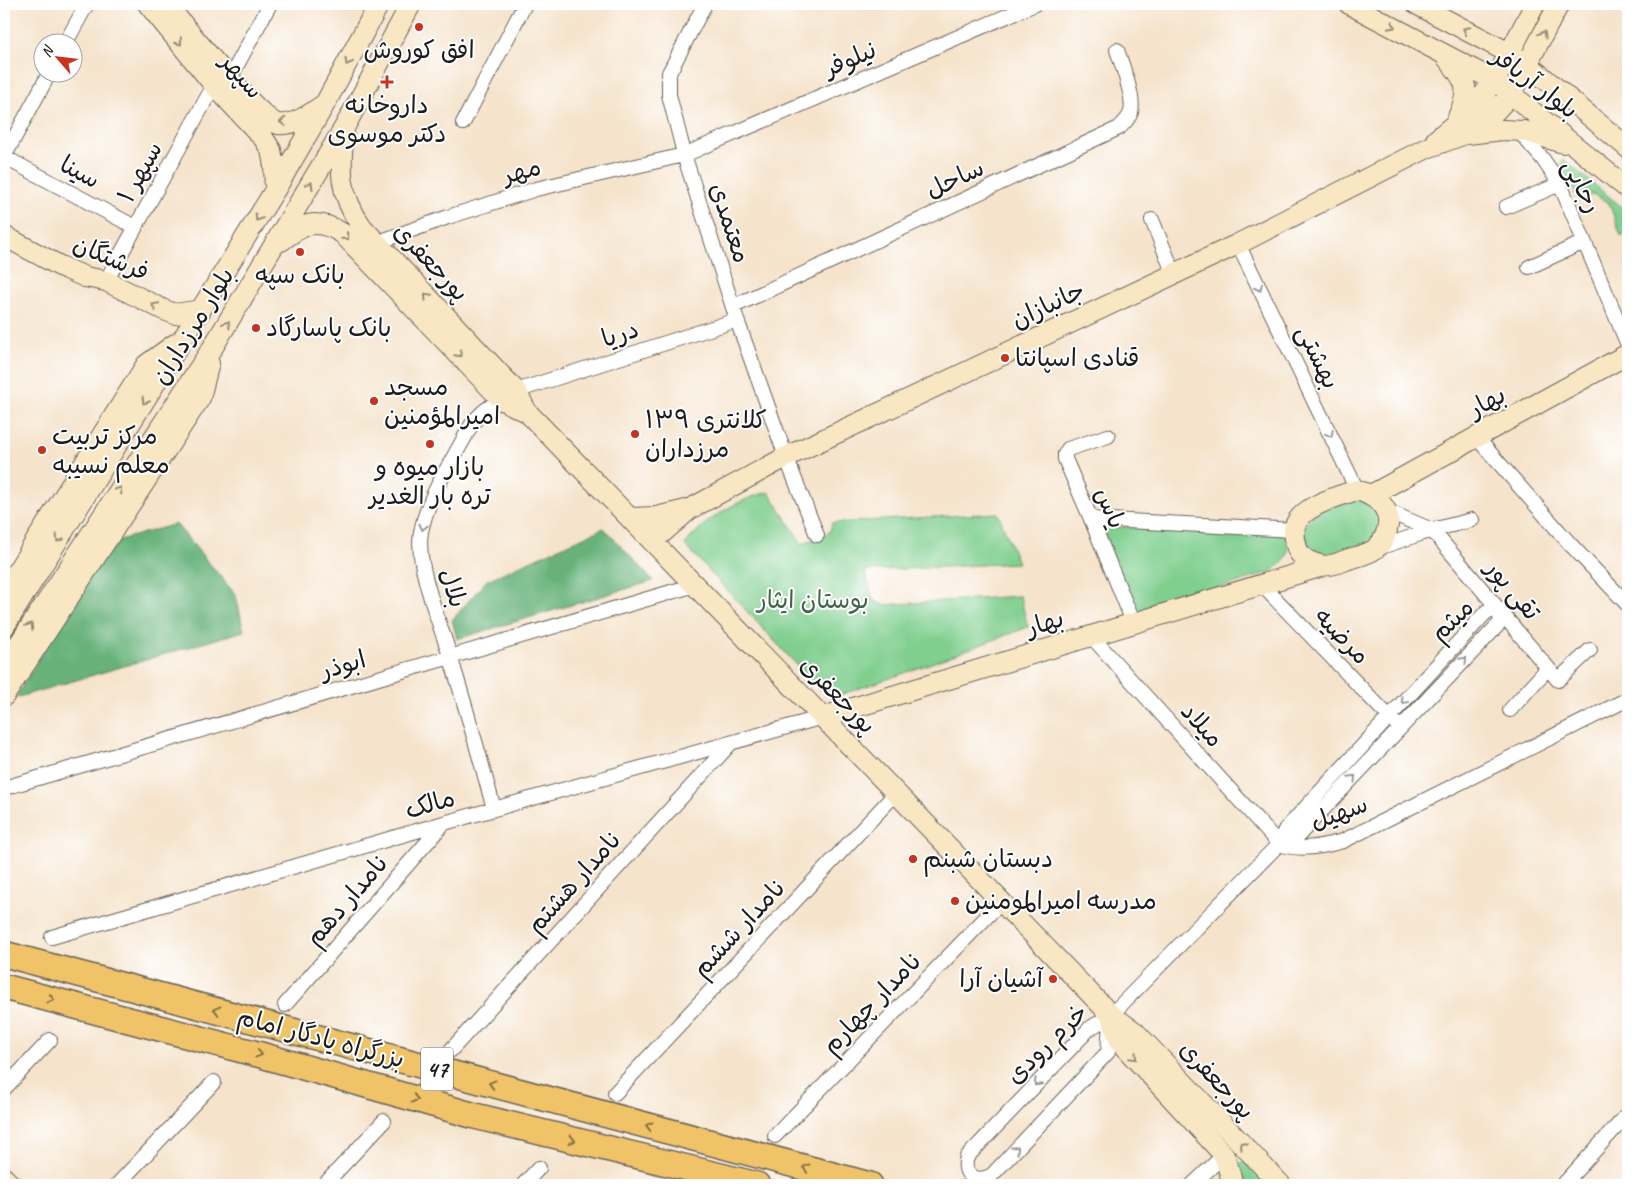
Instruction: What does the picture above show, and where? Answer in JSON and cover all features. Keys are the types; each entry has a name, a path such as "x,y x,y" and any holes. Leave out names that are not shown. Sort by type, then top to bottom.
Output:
{"highway":[{"path":"4,939 24,944 68,970"},
{"name":"بزرگراه یادگار امام","path":"4,954 870,1185"},
{"name":"بزرگراه یادگار امام","path":"10,990 261,1055 475,1116 757,1185"}],"street":[{"path":"72,32 87,4"},
{"name":"سپهر ۱","path":"106,281 135,227 222,78 270,4"},
{"name":"بلوار مرزداران","path":"4,627 275,190 326,102 379,4"},
{"name":"بلوار مرزداران","path":"4,667 213,347 344,128 411,4"},
{"path":"463,123 525,4"},
{"name":"معتمدی","path":"705,4 669,73 669,95 684,155 738,320 786,457 817,535"},
{"name":"نیلوفر","path":"684,155 1035,4"},
{"name":"بلوار آریافر","path":"1349,4 1495,81 1628,189"},
{"name":"بلوار آریافر","path":"1416,4 1510,53 1527,64 1628,148"},
{"name":"جانبازان","path":"1460,129 1469,112 1495,81 1535,4"},
{"name":"جانبازان","path":"652,541 690,509 786,457 1238,244 1427,148 1460,129 1488,118 1512,93 1560,4"},
{"name":"سپهر","path":"161,7 222,78 266,141 271,150 274,166 275,190"},
{"name":"ساحل","path":"734,306 1119,128 1129,118 1132,109 1131,98 1117,50"},
{"path":"1442,53 1459,73 1466,86 1460,129 1524,131 1575,147"},
{"name":"سپهر","path":"222,78 267,118 278,124 301,119 326,102"},
{"path":"4,157 45,82"},
{"name":"پورجعفری","path":"344,128 340,164 347,200 353,214 376,243 509,395"},
{"name":"رجایی","path":"1523,136 1542,158 1560,184 1628,345"},
{"name":"مهر","path":"376,243 448,217 536,189 684,155"},
{"name":"سینا","path":"4,157 135,227"},
{"path":"1506,208 1560,184"},
{"path":"1152,220 1174,274"},
{"name":"پورجعفری","path":"273,247 296,230 310,224 327,226 342,233 528,412 1111,1015 1135,1032 1281,1184"},
{"name":"فرشتگان","path":"4,236 73,272 106,281 164,310 175,314 202,310"},
{"path":"1529,266 1584,242"},
{"name":"بهشتی","path":"1238,244 1364,492"},
{"name":"دریا","path":"509,395 738,320"},
{"path":"6,587 146,365 184,337"},
{"path":"4,696 200,398 213,347"},
{"name":"بهار","path":"1364,492 1477,438 1628,354"},
{"name":"بلال","path":"494,809 423,566 420,548 421,533 430,504 469,429 481,413 509,395"},
{"name":"یاس","path":"1108,436 1068,449 1065,454 1065,460 1134,624"},
{"path":"1477,438 1628,605"},
{"path":"1282,579 1297,550 1294,530 1298,520 1308,509 1364,492 1381,503 1387,511 1389,523 1387,533 1374,550"},
{"name":"جانبازان","path":"630,518 656,517 690,509"},
{"path":"1387,511 1432,530"},
{"path":"1091,519 1294,530"},
{"path":"1297,550 1302,557 1310,562 1323,566 1343,561 1432,530 1472,520"},
{"name":"تقی پور","path":"1432,530 1558,680 1590,650"},
{"name":"بهار","path":"823,717 1323,566"},
{"name":"ابوذر","path":"4,788 695,585"},
{"name":"مرضیه","path":"1262,585 1394,723"},
{"name":"میثم","path":"1279,844 1294,840 1487,611 1501,610"},
{"name":"میلاد","path":"1092,637 1279,844"},
{"path":"1510,710 1548,668"},
{"name":"سهیل","path":"1279,844 1292,848 1309,848 1343,841 1628,700"},
{"name":"مالک","path":"52,937 444,823 823,717"},
{"name":"نامدار هشتم","path":"451,1050 730,743"},
{"name":"نامدار ششم","path":"615,1093 896,793"},
{"name":"نامدار دهم","path":"285,1006 444,823"},
{"path":"1111,1015 1279,844"},
{"name":"نامدار چهارم","path":"776,1136 1001,902"},
{"name":"پورجعفری","path":"1111,1015 1120,1042 1224,1155 1231,1177 1230,1185"},
{"name":"خرم‌ رودی","path":"1111,1015 1108,1052 992,1174 986,1178 979,1179 970,1176 965,1164 967,1157 1089,1029 1111,1015"},
{"path":"4,1089 50,1040"},
{"path":"118,1185 214,1082"},
{"path":"1563,1185 1628,1114"},
{"path":"324,1185 384,1121"},
{"path":"1192,1185 1224,1155"},
{"path":"523,1185 539,1168"},
{"path":"4,1178 11,1185"}],"green space":[{"path":"1564,160 1628,212 1628,232 1621,236 1609,203 1593,194 1579,201 1561,165"},
{"name":"بوستان ایثار","path":"769,492 802,544 830,532 832,523 998,513 1018,563 865,571 873,600 883,605 1020,596 1028,627 840,695 825,689 809,678 685,545 702,527 723,511 746,499"},
{"path":"1356,498 1366,500 1381,515 1376,541 1343,555 1317,556 1309,549 1304,540 1306,525 1310,519 1332,506"},
{"path":"176,524 236,595 244,631 15,698 109,543"},
{"path":"1100,526 1287,534 1288,553 1280,565 1268,573 1136,614"},
{"path":"604,528 653,581 457,639 452,620 487,580"},
{"path":"1243,1161 1270,1185 1237,1185 1238,1164"}],"place":[{"name":"افق کوروش","path":"419,27"},
{"name":"داروخانه دکتر موسوی","path":"387,82"},
{"name":"بانک سپه","path":"300,252"},
{"name":"بانک پاسارگاد","path":"256,328"},
{"name":"قنادی اسپانتا","path":"1005,358"},
{"name":"مسجد امیرالمؤمنین","path":"374,401"},
{"name":"کلانتری ۱۳۹ مرزداران","path":"635,434"},
{"name":"بازار میوه و تره بار الغدیر","path":"430,444"},
{"name":"مرکز تربیت معلم نسیبه","path":"42,450"},
{"name":"دبستان شبنم","path":"913,859"},
{"name":"مدرسه امیرالمومنین","path":"955,901"},
{"name":"آشیان آرا","path":"1053,979"}]}
